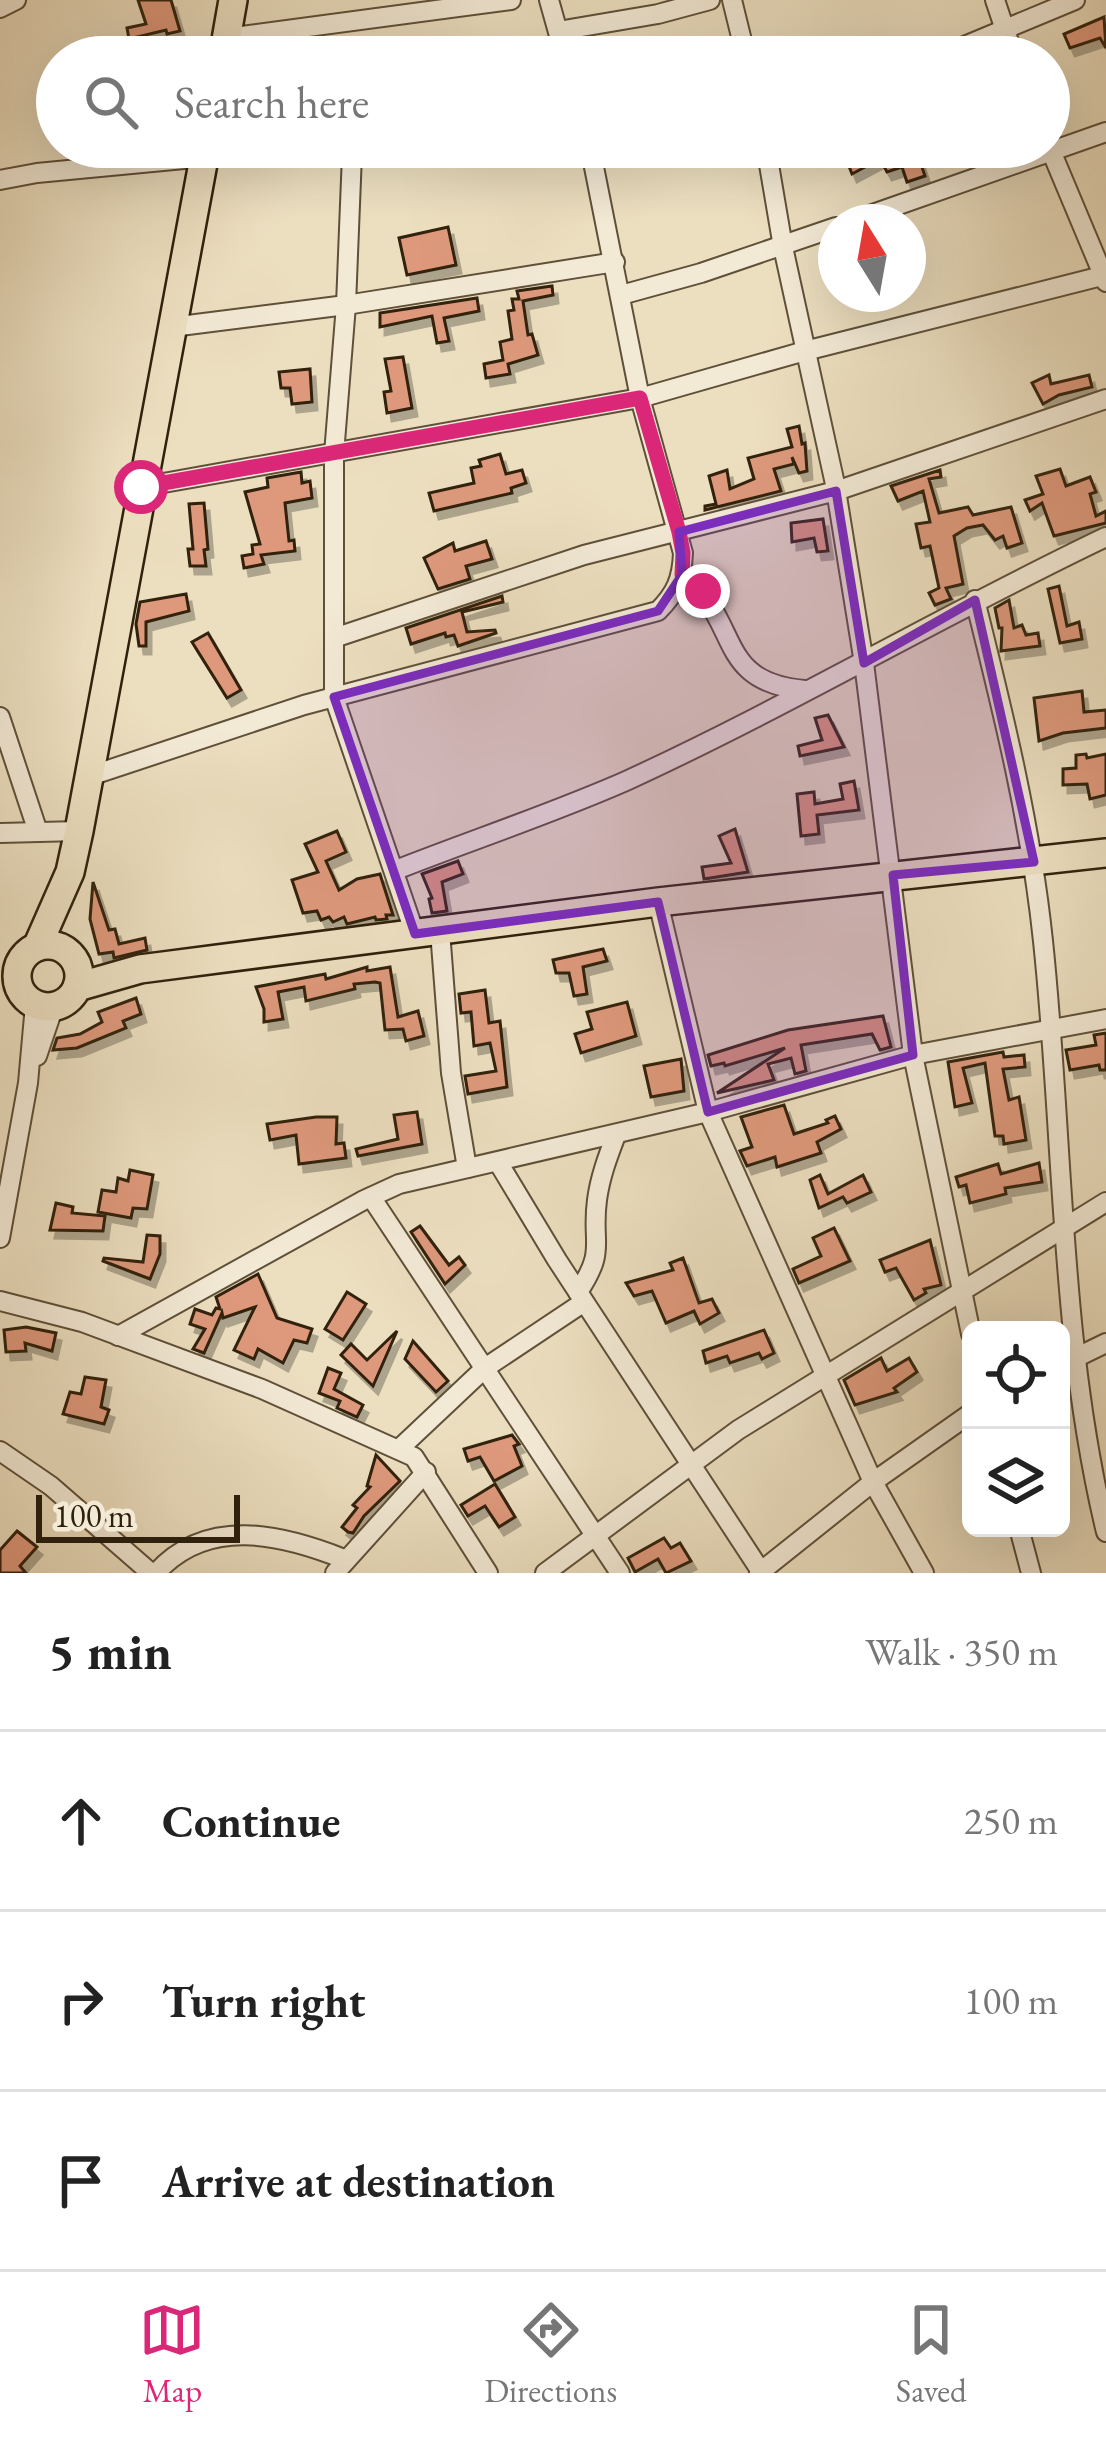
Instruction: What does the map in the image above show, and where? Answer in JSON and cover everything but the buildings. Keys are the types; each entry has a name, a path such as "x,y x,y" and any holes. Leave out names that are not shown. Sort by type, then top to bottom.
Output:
{"highway":[{"path":"227,36 233,0"},
{"path":"34,977 79,831 203,168"},
{"path":"34,977 140,969 658,902 1106,853"},
{"path":"34,977 79,966 77,987 140,969"}],"street":[{"path":"0,8 16,0"},
{"path":"292,36 511,0"},
{"path":"549,0 559,36"},
{"path":"558,31 710,0"},
{"path":"732,0 741,36"},
{"path":"995,0 1006,36"},
{"path":"993,36 1075,0"},
{"path":"1070,142 1106,132"},
{"path":"0,181 78,168"},
{"path":"351,168 334,454 334,697 396,870 427,932 467,1168"},
{"path":"89,776 334,697 658,611 673,596 682,575 683,553 640,398 597,168"},
{"path":"769,168 782,247 836,490 865,663 913,1055 968,1321"},
{"path":"899,204 996,168"},
{"path":"141,487 640,398 805,351 1105,278 1058,168"},
{"path":"621,296 818,234"},
{"path":"172,327 615,262"},
{"path":"334,638 584,555 836,490 1106,399"},
{"path":"396,870 623,782 1106,537"},
{"path":"682,575 703,591 718,613 736,658 751,675 775,687 809,690"},
{"path":"975,600 1034,862 1051,1030 1066,1321"},
{"path":"0,717 38,832"},
{"path":"0,833 79,831"},
{"path":"658,902 708,1112 873,1482 925,1573"},
{"path":"0,1238 28,1083 34,977"},
{"path":"118,1336 400,1184 708,1112 913,1055 1106,1019"},
{"path":"399,1449 485,1368 581,1297 594,1268 596,1204 616,1135"},
{"path":"498,1162 760,1572 873,1482 962,1419"},
{"path":"371,1197 620,1573"},
{"path":"545,1573 692,1464 825,1374 1106,1202"},
{"path":"0,1301 118,1336 262,1389 414,1457 488,1573"},
{"path":"1070,1360 1106,1343"},
{"path":"1070,1370 1106,1532"},
{"path":"0,1451 51,1486 153,1573 182,1550 226,1536 293,1539 339,1566 426,1472"},
{"path":"1021,1537 1031,1573"}],"highlighted area":[{"path":"836,491 864,663 975,600 1034,862 893,875 913,1055 708,1112 658,902 415,934 334,697 658,611 682,575 679,532"}],"route":[{"path":"141,487 640,398 679,532 682,575 703,591"}]}
